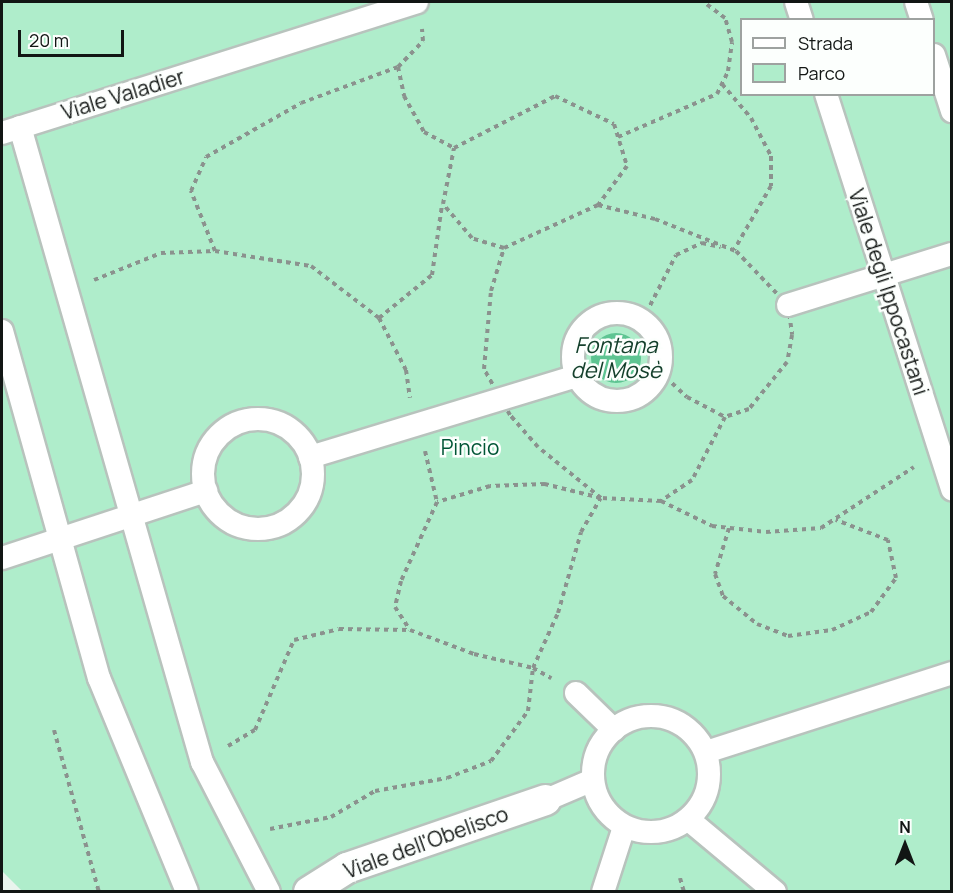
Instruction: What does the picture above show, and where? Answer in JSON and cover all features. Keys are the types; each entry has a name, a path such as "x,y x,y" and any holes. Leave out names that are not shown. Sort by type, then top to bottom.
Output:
{"street":[{"path":"796,2 800,18"},
{"path":"916,2 921,18"},
{"name":"Viale Valadier","path":"11,130 419,11"},
{"path":"935,61 951,111"},
{"name":"Viale degli Ippocastani","path":"827,96 951,489"},
{"path":"11,130 82,337 173,652 202,762 237,837 269,891"},
{"path":"788,305 951,254"},
{"path":"614,312 642,321 659,343 659,371 644,392 619,402 594,396 576,376 573,348 588,323 614,312"},
{"path":"2,331 58,540 99,678 187,891"},
{"path":"310,457 394,429 576,376"},
{"path":"240,422 275,422 302,442 310,457 310,491 291,518 275,526 241,527 225,519 206,491 205,458 225,430 240,422"},
{"path":"2,558 206,491"},
{"path":"706,752 951,674"},
{"path":"576,693 614,729"},
{"path":"654,716 676,721 693,734 706,752 710,776 706,792 689,820 669,830 646,833 624,827 609,815 593,780 601,744 614,729 632,719 654,716"},
{"path":"546,800 593,780"},
{"name":"Viale dell'Obelisco","path":"309,891 347,868 546,800"},
{"path":"689,820 775,891"},
{"path":"606,882 624,827"}],"path":[{"path":"618,137 717,94 722,84 732,42 725,18 704,2"},
{"path":"215,251 191,191 206,157 301,103 398,67 423,41 419,11"},
{"path":"398,67 404,96 424,132 454,148"},
{"path":"722,84 751,118 771,156 771,186 736,250"},
{"path":"442,204 472,238 504,248 598,205 627,166 614,124 555,96 454,148"},
{"path":"379,318 432,275 442,204 454,148"},
{"path":"598,205 655,219 736,250 788,305 792,335 787,362 749,409 724,417 692,480 661,501"},
{"path":"642,321 676,255 702,243 736,250"},
{"path":"504,248 491,291 484,369 501,399 538,447 601,498"},
{"path":"659,371 687,397 724,417"},
{"path":"437,502 490,486 545,484 601,498 661,501 712,526 766,532 821,528 940,450"},
{"path":"237,837 331,817 375,791 447,778 491,761 528,711 533,668 558,613 578,541 601,498"},
{"path":"729,528 715,574 723,596 757,624 788,636 832,630 871,612 896,578 888,540 836,520"},
{"path":"202,762 255,730 294,640 339,629 410,630"},
{"path":"54,730 99,891"},
{"path":"681,878 684,891"}],"green space":[{"name":"Pincio","path":"2,2 951,2 951,891 22,891 2,871"}],"water":[{"name":"Fontana del Mosè","path":"616,333 630,337 637,344 641,358 637,372 630,379 616,383 602,379 595,372 591,358 595,344 602,337"}]}
